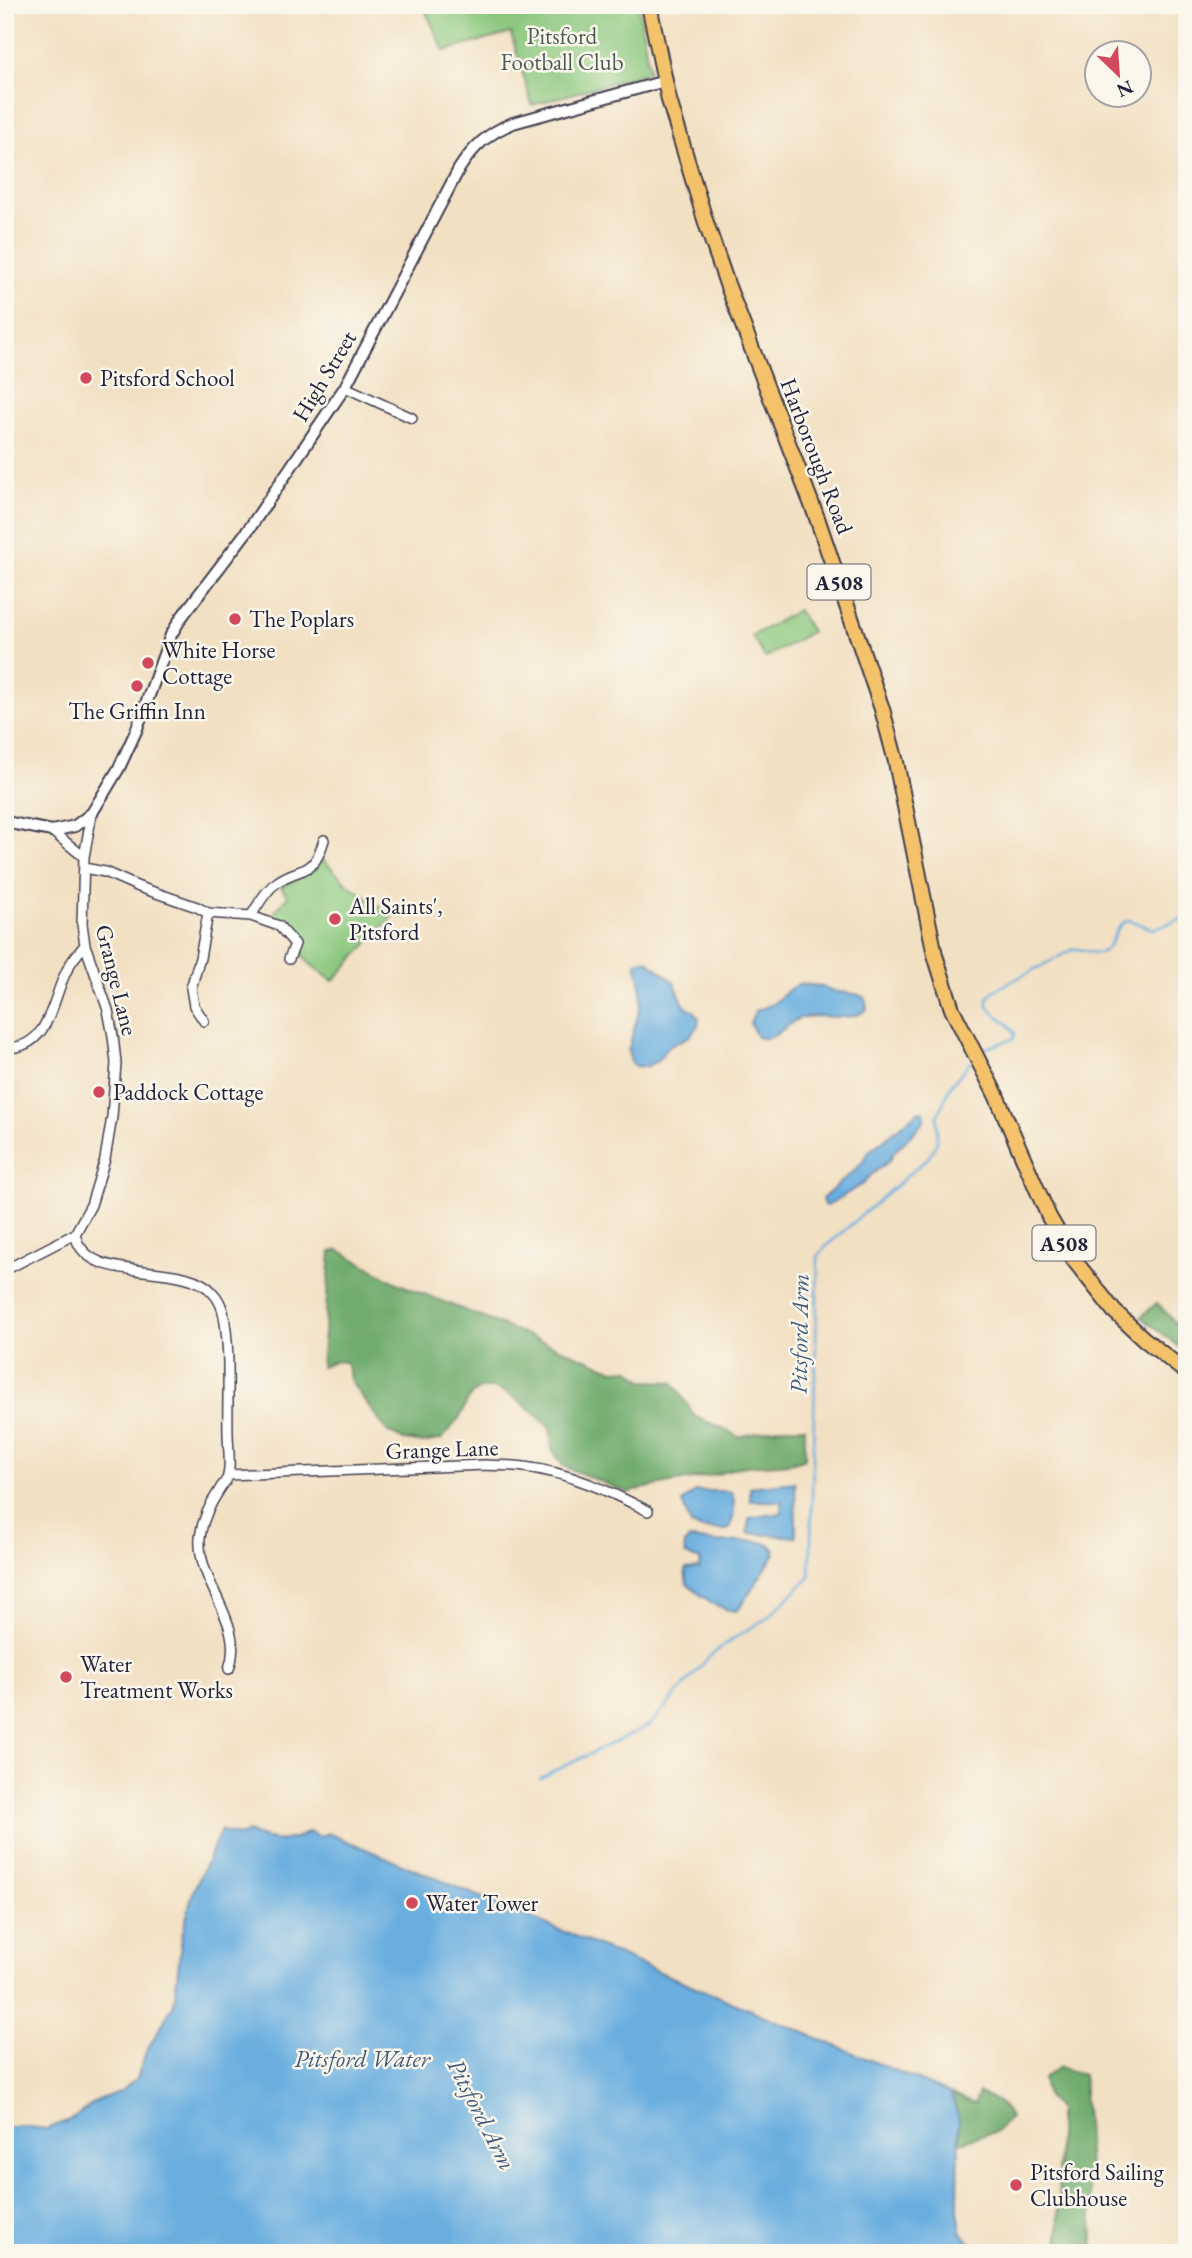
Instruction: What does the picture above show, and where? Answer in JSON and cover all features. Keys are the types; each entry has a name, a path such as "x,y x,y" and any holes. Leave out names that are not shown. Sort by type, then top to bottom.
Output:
{"highway":[{"name":"Harborough Road","path":"649,5 665,81 706,223 808,494 882,709 896,762 935,954 952,1009 990,1082 1040,1197 1074,1260 1114,1311 1187,1373"}],"street":[{"name":"High Street","path":"92,813 136,731 176,626 246,534 345,387 459,169 479,143 513,123 665,81"},
{"path":"345,387 412,418"},
{"path":"5,822 52,831 75,826 92,813"},
{"name":"Grange Lane","path":"75,1234 91,1205 105,1159 112,1117 116,1063 108,1010 85,945 81,910 84,857 92,813"},
{"path":"52,831 84,857"},
{"path":"251,916 276,883 307,870 318,859 324,840"},
{"path":"83,868 105,872 208,913 251,916 279,926 295,944 289,959"},
{"path":"204,1021 194,1006 191,988 200,958 208,913"},
{"path":"5,1048 18,1048 31,1043 39,1034 48,1019 67,968 85,945"},
{"path":"5,1270 75,1234 79,1247 94,1259 190,1279 204,1284 219,1301 225,1334 228,1475 206,1512 200,1546 204,1566 230,1631 233,1653 229,1669"},
{"name":"Grange Lane","path":"228,1475 485,1465 523,1466 595,1485 648,1511"}],"green space":[{"name":"Pitsford Football Club","path":"423,5 639,5 649,72 532,105 511,33 444,51"},
{"path":"798,610 811,632 765,658 752,636"},
{"path":"322,859 349,885 393,916 333,981 303,955 292,927 269,919 288,896 281,887 308,873"},
{"path":"339,1250 399,1284 614,1370 629,1369 644,1381 673,1382 695,1417 738,1437 783,1427 805,1427 805,1458 790,1463 737,1468 628,1493 563,1466 552,1449 550,1427 511,1396 488,1388 478,1390 469,1398 459,1418 442,1439 424,1443 404,1440 388,1432 351,1382 346,1362 334,1361 321,1367 331,1252"},
{"path":"1157,1303 1187,1335 1187,1353 1141,1317"},
{"path":"1059,2067 1083,2075 1094,2253 1059,2253 1058,2109 1047,2097 1043,2079"},
{"path":"979,2093 998,2102 1010,2118 997,2131 960,2142 959,2120 951,2094 974,2104"}],"water":[{"path":"647,960 674,982 684,1005 695,1012 699,1019 690,1036 668,1047 657,1061 645,1067 635,1066 628,1051 641,1004 641,985 636,963"},
{"path":"798,985 813,985 858,995 865,998 867,1009 853,1016 801,1018 770,1038 757,1037 750,1023 755,1011 773,1004"},
{"path":"922,1111 925,1118 922,1124 893,1153 890,1160 864,1183 827,1206 824,1205 822,1199 860,1165 869,1152"},
{"path":"795,1482 796,1537 748,1533 749,1518 782,1513 781,1501 750,1501 750,1487"},
{"path":"696,1491 732,1493 734,1512 728,1530 700,1529 691,1525 682,1502"},
{"path":"689,1539 721,1543 760,1542 771,1546 775,1554 740,1607 736,1611 729,1610 710,1601 687,1584 685,1570 699,1568 701,1560 685,1555 684,1544"},
{"name":"Pitsford Water","path":"221,1830 238,1835 248,1832 278,1840 309,1832 319,1837 328,1833 951,2094 959,2120 958,2210 961,2231 978,2253 5,2253 5,2128 19,2126 47,2129 74,2118 96,2101 121,2091 137,2078 146,2052 174,2004 182,1935 193,1892"}],"waterway":[{"name":"Pitsford Arm","path":"981,1052 1013,1039 1015,1033 988,1007 988,998 995,990 1074,949 1102,952 1123,923 1129,920 1153,929 1187,917"},
{"name":"Pitsford Arm","path":"540,1778 650,1725 709,1657 767,1618 810,1577 818,1257 825,1247 929,1157 937,1142 937,1117 951,1085 971,1061"}],"place":[{"name":"Pitsford School","path":"86,378"},
{"name":"The Poplars","path":"235,619"},
{"name":"White Horse Cottage","path":"148,663"},
{"name":"The Griffin Inn","path":"137,686"},
{"name":"All Saints', Pitsford","path":"335,919"},
{"name":"Paddock Cottage","path":"99,1092"},
{"name":"Water Treatment Works","path":"66,1677"},
{"name":"Water Tower","path":"412,1903"},
{"name":"Pitsford Sailing Clubhouse","path":"1016,2185"}]}
